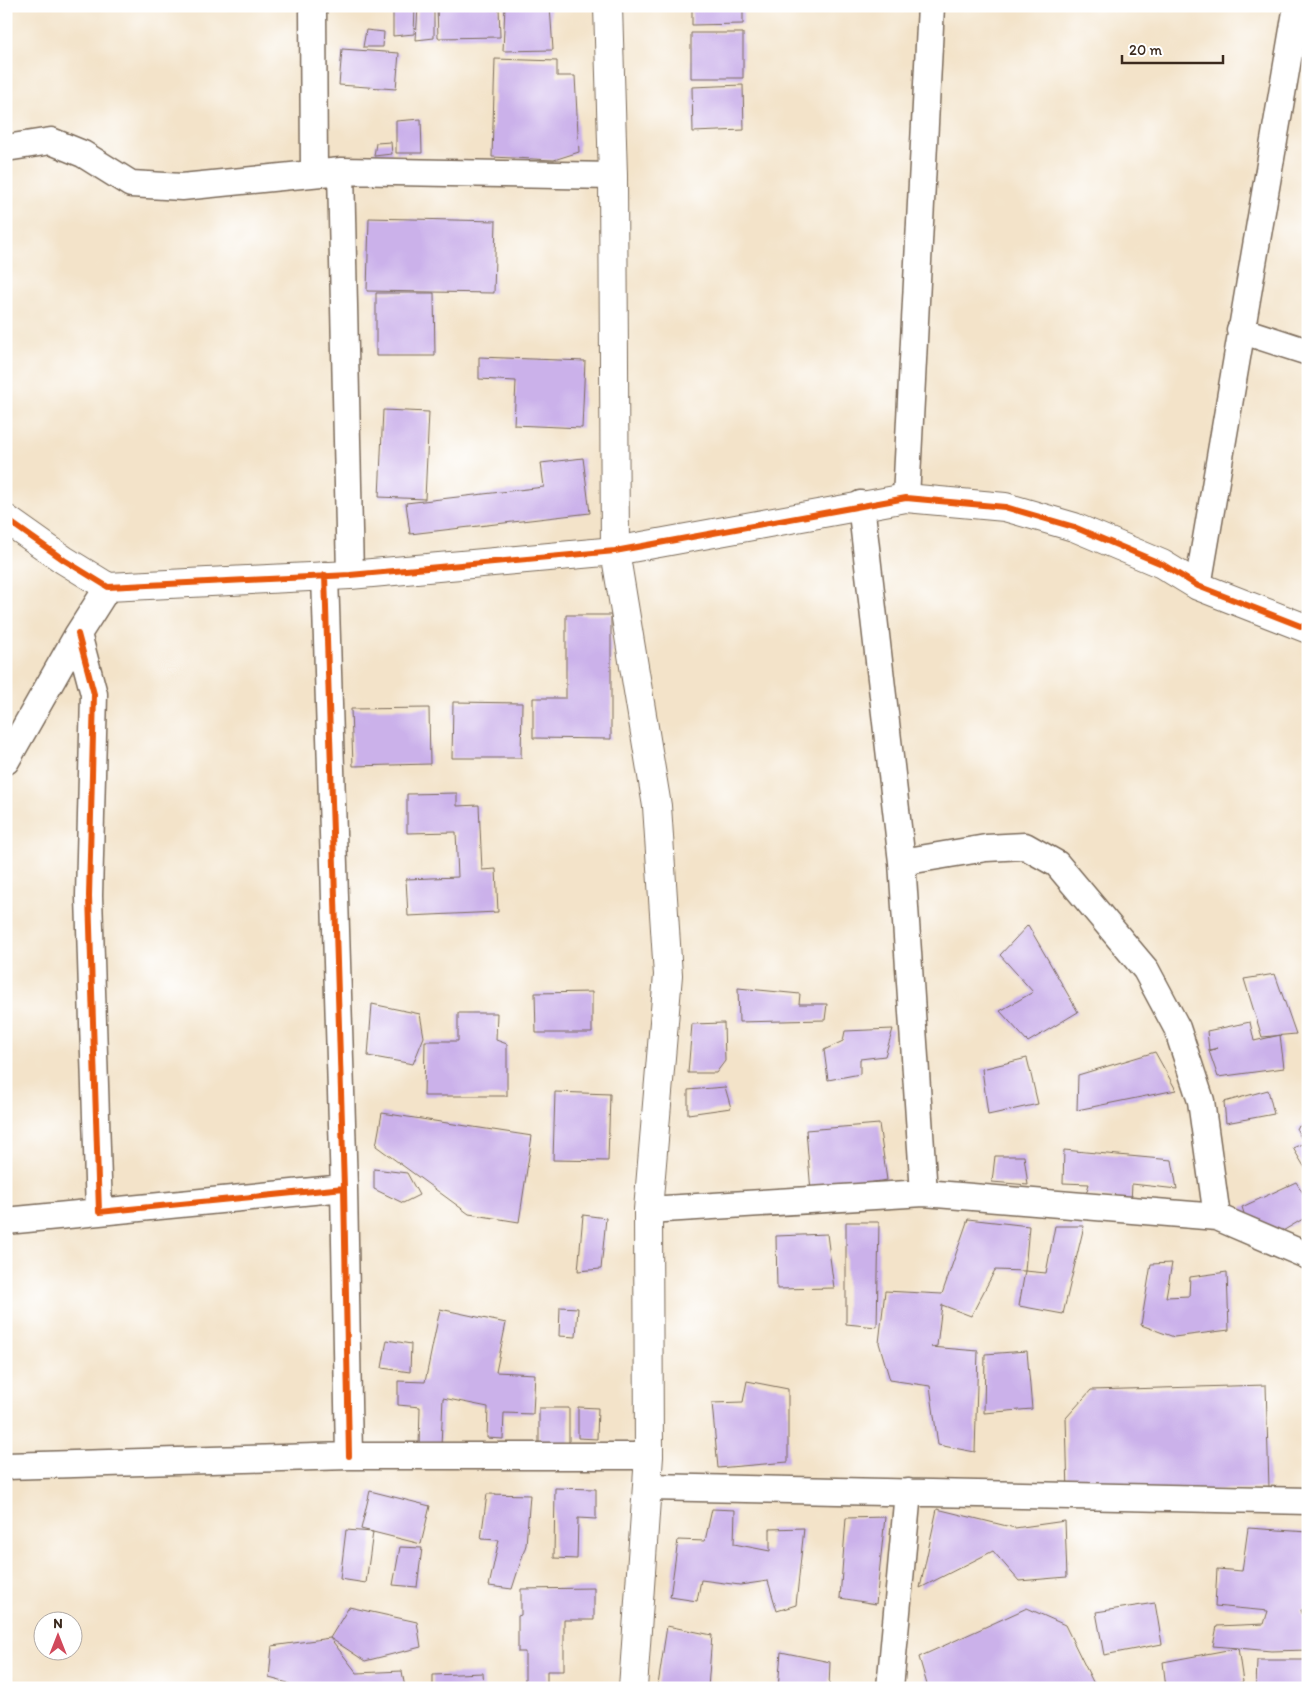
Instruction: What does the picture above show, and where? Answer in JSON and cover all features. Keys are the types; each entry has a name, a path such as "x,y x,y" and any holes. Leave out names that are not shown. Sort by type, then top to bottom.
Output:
{"main road":[{"path":"608,6 613,176 615,551 657,806 668,975 648,1210 649,1456 633,1688"},
{"path":"6,519 108,588 338,575 615,551 861,504 906,498 1005,507 1074,527 1162,564 1198,586 1308,629"}],"street":[{"path":"313,6 314,173"},
{"path":"906,498 931,6"},
{"path":"1198,586 1240,330 1297,6"},
{"path":"6,148 51,141 83,154 131,184 182,187 341,171 613,176"},
{"path":"341,171 338,575 344,1188 349,1456"},
{"path":"1240,330 1308,352"},
{"path":"861,504 902,862 924,1193"},
{"path":"6,761 78,634 108,588"},
{"path":"78,634 94,694 89,896 99,1212"},
{"path":"902,862 986,848 1025,846 1057,864 1146,970 1177,1028 1201,1101 1217,1217"},
{"path":"6,1221 344,1188"},
{"path":"648,1210 924,1193 1217,1217 1308,1256"},
{"path":"6,1466 349,1456 649,1456"},
{"path":"648,1487 1308,1500"},
{"path":"890,1688 908,1492"}],"building":[{"path":"393,6 415,8 414,34 393,36"},
{"path":"418,6 434,6 434,38 416,40"},
{"path":"437,6 499,6 500,37 438,38"},
{"path":"505,6 550,6 553,50 503,51"},
{"path":"692,6 743,6 743,24 692,25"},
{"path":"366,30 384,32 383,47 363,47"},
{"path":"691,33 743,33 743,78 691,78"},
{"path":"342,49 399,53 396,89 339,85"},
{"path":"495,59 557,61 557,76 575,76 579,152 554,160 492,157"},
{"path":"743,85 744,130 693,132 692,87"},
{"path":"421,119 422,153 396,153 396,121"},
{"path":"391,142 392,154 374,156 376,143"},
{"path":"369,218 496,221 494,293 367,291"},
{"path":"376,293 434,293 435,356 376,356"},
{"path":"479,357 585,361 582,428 514,425 516,381 479,379"},
{"path":"383,410 429,412 425,499 379,497"},
{"path":"583,458 590,513 410,534 406,503 544,487 541,463"},
{"path":"566,615 611,615 611,739 533,738 533,698 566,698"},
{"path":"453,702 522,703 521,758 452,758"},
{"path":"429,708 430,764 353,766 351,709"},
{"path":"457,793 457,806 479,805 482,870 496,869 498,912 408,916 406,879 458,877 456,832 407,833 407,794"},
{"path":"1028,925 1078,1012 1028,1042 1000,1011 1033,992 1000,955"},
{"path":"1275,974 1296,1034 1262,1037 1244,979"},
{"path":"738,988 800,994 799,1004 827,1004 825,1020 739,1022"},
{"path":"592,992 592,1033 536,1033 535,993"},
{"path":"372,1004 420,1014 424,1037 413,1064 368,1056"},
{"path":"458,1013 497,1013 496,1040 507,1044 507,1096 424,1096 425,1041 458,1041"},
{"path":"1250,1022 1254,1041 1280,1035 1284,1068 1218,1077 1209,1051 1218,1048 1209,1050 1207,1031"},
{"path":"724,1023 725,1061 716,1073 688,1073 692,1024"},
{"path":"893,1029 885,1056 860,1059 860,1074 828,1080 824,1050 843,1041 845,1031"},
{"path":"1155,1052 1176,1090 1077,1110 1078,1075"},
{"path":"1027,1058 1038,1104 988,1115 982,1069"},
{"path":"725,1087 731,1108 688,1114 688,1090"},
{"path":"1268,1090 1274,1114 1226,1123 1224,1102"},
{"path":"555,1092 610,1094 608,1161 553,1160"},
{"path":"382,1113 532,1136 519,1222 469,1214 376,1146"},
{"path":"1308,1122 1308,1173 1293,1148 1304,1143 1296,1128"},
{"path":"879,1124 887,1180 811,1192 806,1130"},
{"path":"1064,1150 1172,1160 1177,1189 1132,1184 1131,1202 1086,1194 1089,1184 1063,1183"},
{"path":"995,1156 1024,1156 1028,1185 992,1182"},
{"path":"374,1169 407,1173 419,1195 403,1203 374,1189"},
{"path":"1296,1182 1308,1201 1308,1216 1281,1232 1247,1223 1242,1207"},
{"path":"583,1215 606,1218 601,1269 578,1271"},
{"path":"968,1219 1029,1226 1025,1271 995,1270 971,1316 942,1305 937,1346 931,1347 978,1351 975,1452 938,1445 930,1386 890,1380 879,1343 885,1291 942,1294"},
{"path":"846,1222 879,1222 877,1327 846,1324"},
{"path":"1055,1226 1084,1226 1063,1314 1019,1306 1025,1271 1046,1273"},
{"path":"827,1234 834,1288 777,1289 776,1236"},
{"path":"1172,1263 1166,1297 1189,1296 1190,1277 1227,1272 1229,1330 1174,1337 1141,1325 1151,1264"},
{"path":"560,1307 578,1308 576,1337 559,1336"},
{"path":"440,1309 506,1323 496,1372 535,1374 533,1414 504,1413 503,1439 487,1438 488,1407 443,1398 441,1447 419,1446 420,1407 398,1405 398,1381 425,1382"},
{"path":"387,1340 411,1344 410,1372 382,1368"},
{"path":"1027,1351 1032,1409 984,1413 985,1354"},
{"path":"747,1381 788,1389 788,1462 718,1468 712,1403 743,1402"},
{"path":"1266,1385 1269,1488 1068,1495 1066,1418 1091,1390"},
{"path":"578,1407 598,1408 597,1439 578,1438"},
{"path":"539,1408 569,1408 569,1450 539,1450"},
{"path":"555,1488 596,1489 596,1519 578,1518 577,1559 554,1558"},
{"path":"370,1491 430,1506 421,1544 361,1529"},
{"path":"487,1494 530,1495 526,1545 512,1589 489,1586 499,1540 481,1539"},
{"path":"712,1509 735,1510 734,1544 770,1551 770,1529 804,1528 796,1605 777,1611 768,1581 740,1585 701,1580 697,1601 670,1597 678,1540 705,1541"},
{"path":"937,1509 1015,1528 1065,1521 1067,1577 1019,1581 993,1551 920,1588"},
{"path":"885,1517 876,1604 840,1598 846,1518"},
{"path":"1248,1528 1308,1532 1308,1609 1301,1610 1305,1622 1308,1622 1308,1650 1271,1651 1213,1646 1217,1626 1264,1624 1268,1611 1215,1606 1217,1569 1242,1571"},
{"path":"346,1530 373,1532 366,1583 340,1579"},
{"path":"400,1547 422,1548 417,1587 393,1585"},
{"path":"594,1588 594,1620 564,1620 564,1671 547,1671 547,1687 525,1687 525,1652 518,1652 518,1616 521,1615 521,1589"},
{"path":"1155,1603 1162,1644 1104,1655 1096,1612"},
{"path":"349,1607 417,1622 421,1647 365,1661 330,1638"},
{"path":"1027,1608 1065,1625 1096,1688 928,1688 919,1657"},
{"path":"667,1626 712,1635 708,1688 669,1688 658,1685"},
{"path":"330,1638 357,1673 402,1671 405,1688 292,1688 288,1683 269,1678 272,1646"},
{"path":"1238,1648 1243,1682 1221,1688 1166,1688 1163,1662"},
{"path":"781,1652 830,1662 829,1688 778,1688"},
{"path":"1257,1660 1308,1660 1308,1688 1256,1688"},
{"path":"483,1673 484,1688 433,1688 433,1675"}],"cycle path":[{"path":"6,519 64,560 108,587 350,575 615,551 906,498 1005,507 1074,527 1162,564 1198,586 1308,629"},
{"path":"325,575 344,1188 349,1456"},
{"path":"78,634 94,694 89,896 99,1212 344,1188"}]}
